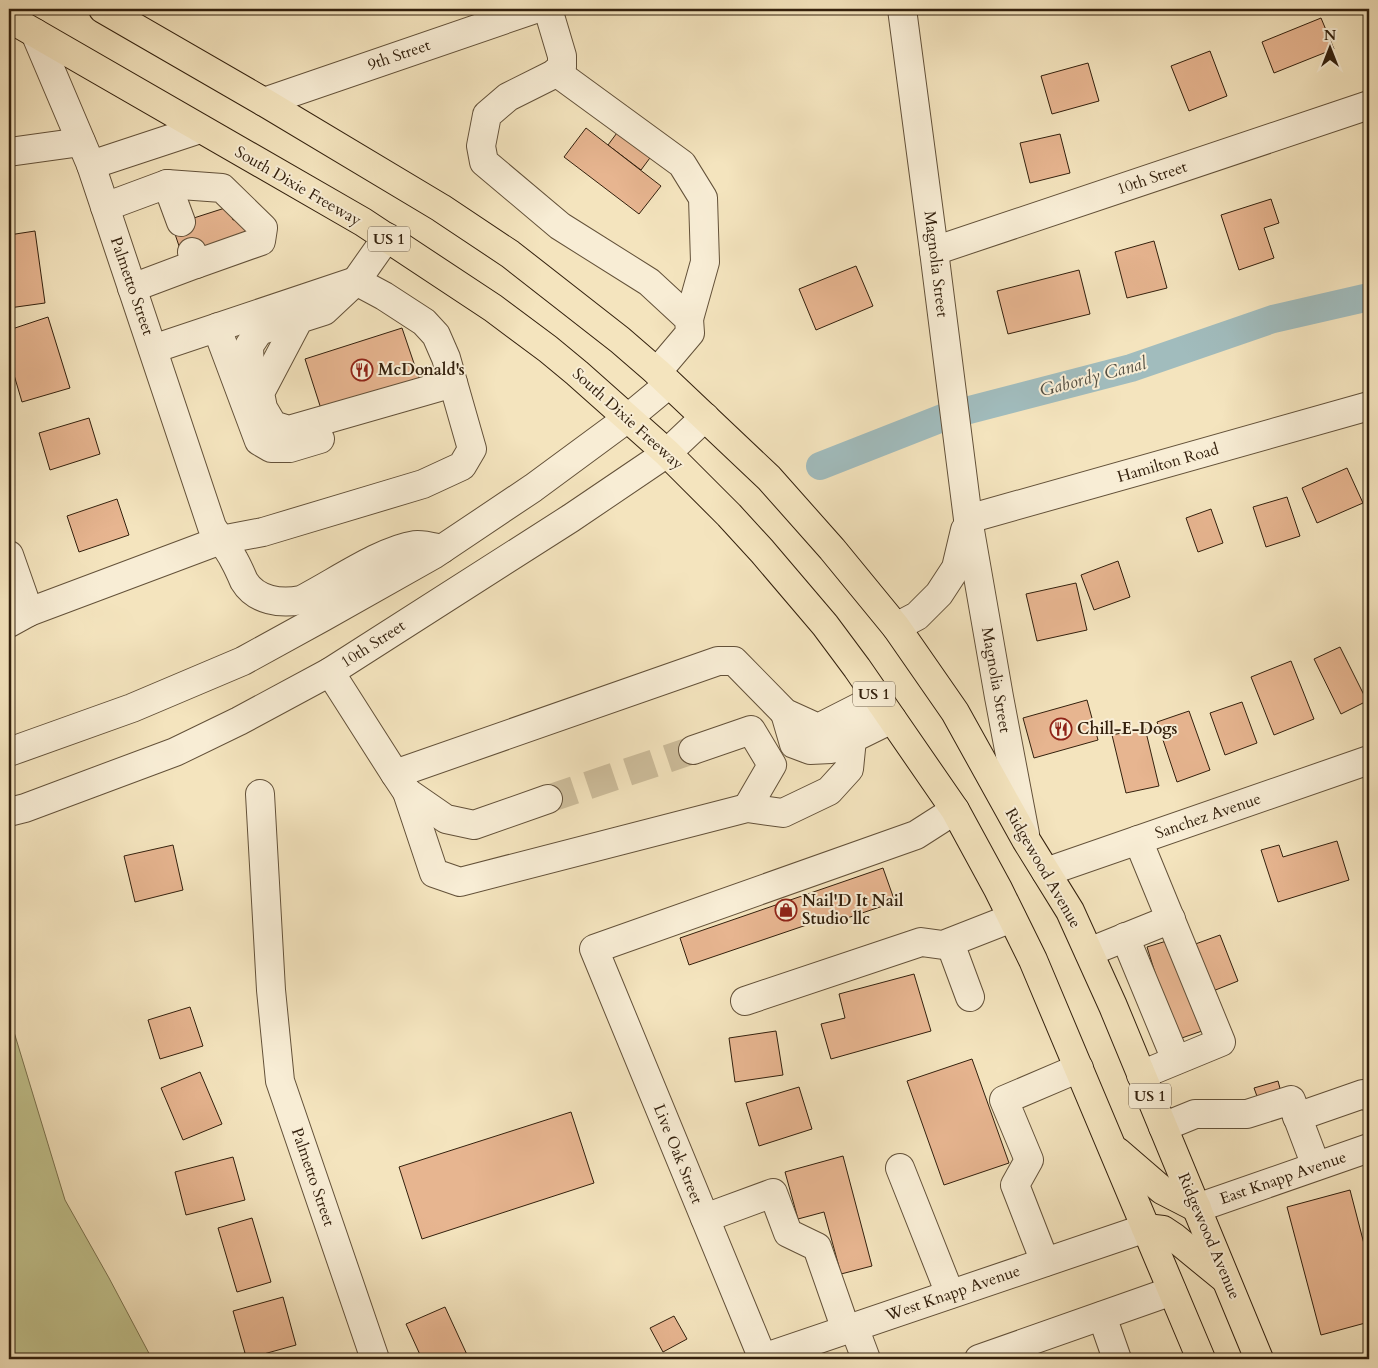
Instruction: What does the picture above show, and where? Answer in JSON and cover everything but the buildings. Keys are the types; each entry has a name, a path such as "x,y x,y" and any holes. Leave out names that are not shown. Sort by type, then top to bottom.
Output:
{"main road":[{"name":"US 1","path":"103,9 264,102 441,208 510,254 620,340 705,417"},
{"name":"South Dixie Freeway","path":"9,18 363,222 493,308 548,349 667,453 729,515 825,625 863,676 884,709"},
{"name":"Ridgewood Avenue","path":"705,417 769,478 832,549 896,627 955,712 1026,840 1070,911 1228,1281 1259,1359"},
{"name":"US 1","path":"884,709 914,748 955,810 1033,960 1201,1359"},
{"path":"1113,1148 1162,1190 1197,1208"},
{"path":"1146,1228 1163,1230 1228,1281"}],"street":[{"name":"9th Street","path":"264,102 490,16 535,9"},
{"path":"548,9 562,56 562,67 508,97 487,115 481,146 484,162 560,226 649,282 690,319"},
{"name":"Magnolia Street","path":"902,9 968,519 1026,840"},
{"name":"Palmetto Street","path":"35,33 86,154 105,207 212,527 234,559 246,583 261,597 277,602 301,600 380,557 402,548 418,545 442,549"},
{"path":"9,752 132,708 243,661 442,549 533,488 628,418 663,378 690,333 690,319 704,262 703,198 682,164 556,72"},
{"name":"10th Street","path":"934,251 1369,105"},
{"path":"11,145 86,154 200,129"},
{"path":"105,207 167,184 222,188 263,228 261,241 194,258 132,288"},
{"path":"167,184 181,222"},
{"path":"386,238 356,280 324,311 299,319 260,394 263,408 273,425 289,430 454,385"},
{"path":"9,555 19,617 221,540 263,532 329,514 423,484 462,466 472,449 446,358 436,336 424,322 356,280 153,349"},
{"path":"218,327 259,440 271,448 290,448 416,409 438,398 454,385"},
{"name":"Hamilton Road","path":"968,519 1369,406"},
{"name":"10th Street","path":"9,812 175,752 330,672 571,518 667,453 705,417"},
{"name":"Magnolia Street","path":"896,627 917,616 940,594 956,568 968,519"},
{"path":"401,783 718,661 734,661 785,713 818,728 884,709"},
{"path":"330,672 401,783 434,874 460,882 748,808 783,813 829,791 849,769 852,739"},
{"path":"785,713 794,744 810,750 831,749 852,739 884,709"},
{"path":"693,750 751,730 772,765 748,808"},
{"name":"Sanchez Avenue","path":"1046,872 1369,760"},
{"path":"401,783 446,819 474,825 548,799"},
{"name":"Palmetto Street","path":"260,794 271,990 280,1080 376,1359"},
{"name":"Live Oak Street","path":"762,1359 594,949 916,835 955,810"},
{"path":"1138,840 1221,1042 1141,1075"},
{"path":"745,1000 920,942 943,945 1012,918"},
{"path":"1089,952 1171,919"},
{"path":"1125,937 1176,1060"},
{"path":"950,942 970,997"},
{"path":"1045,1262 1015,1185 1029,1160 1004,1100 1079,1068"},
{"path":"1297,1118 1363,1094 1369,1097"},
{"path":"1163,1127 1195,1114 1247,1114 1291,1100 1316,1166"},
{"name":"East Knapp Avenue","path":"1197,1208 1369,1148"},
{"path":"900,1168 950,1294"},
{"path":"704,1218 773,1194 788,1233 817,1247 850,1328 866,1359"},
{"name":"West Knapp Avenue","path":"762,1359 1146,1228"},
{"path":"979,1359 1172,1291"},
{"path":"1102,1316 1117,1359"}],"green space":[{"path":"9,970 14,1032 65,1200 152,1359 9,1359"}],"waterway":[{"name":"Gabordy Canal","path":"820,466 950,415 1131,368 1273,319 1369,297"}],"tunnel":[{"path":"548,799 693,750"}],"place":[{"name":"McDonald's","path":"362,370"},
{"name":"Chill-E-Dogs","path":"1061,729"},
{"name":"Nail'D It Nail Studio llc","path":"786,910"}]}
